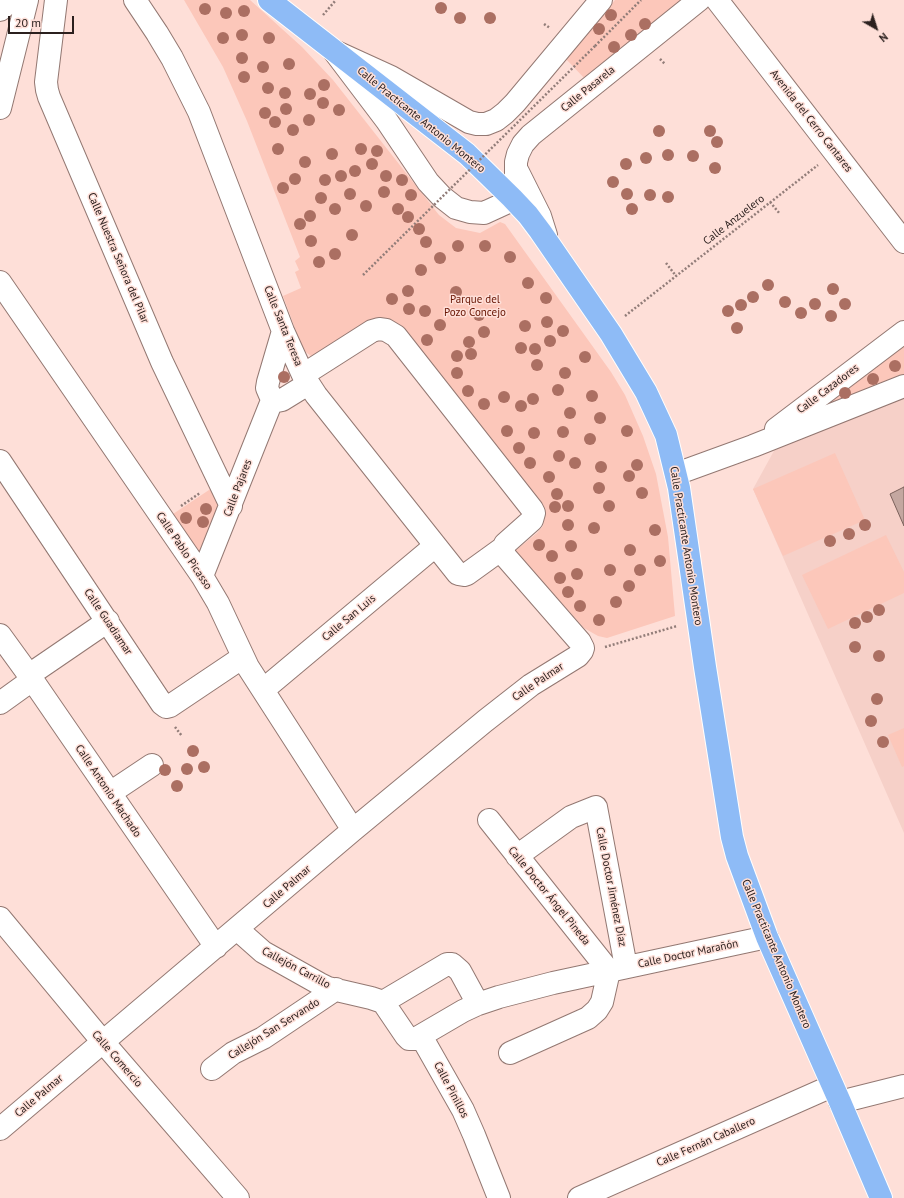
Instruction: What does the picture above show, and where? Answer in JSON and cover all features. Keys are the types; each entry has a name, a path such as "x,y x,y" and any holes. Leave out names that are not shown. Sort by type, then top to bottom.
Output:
{"main road":[{"name":"Calle Practicante Antonio Montero","path":"270,0 467,154 512,198 528,215 611,334 646,392 666,435 679,488 732,837 742,874 766,937 881,1198"}],"street":[{"path":"0,10 11,0"},
{"path":"0,108 27,0"},
{"name":"Calle Nuestra Señora del Pilar","path":"56,0 46,82 49,97 162,362 231,506"},
{"name":"Calle Santa Teresa","path":"135,0 172,58 199,112 283,331 306,379 322,404 458,574 464,575 503,548"},
{"path":"334,51 391,77 468,122 486,124 496,120 515,103 601,0"},
{"name":"Calle Pasarela","path":"512,198 516,193 517,188 516,168 518,154 523,144 531,135 699,0"},
{"name":"Avenida del Cerro Cantares","path":"717,0 904,242"},
{"path":"334,51 387,121 428,182 442,198 456,208 470,212 484,213 508,202 512,198"},
{"path":"516,168 540,216 547,242"},
{"name":"Calle Pablo Picasso","path":"0,282 202,576 218,603 243,657 353,830"},
{"path":"283,331 267,388 273,398 277,400 282,400 306,379 372,331 380,329 392,332 532,509 534,513 532,520 505,544 503,552 507,559 578,639 581,651"},
{"name":"Calle Cazadores","path":"753,446 904,332"},
{"name":"Calle Cazadores","path":"676,474 753,446 904,386"},
{"name":"Calle Pajares","path":"202,576 273,398"},
{"name":"Calle Guadiamar","path":"0,461 162,704 166,707 170,706 243,657"},
{"name":"Calle San Luis","path":"263,690 435,546"},
{"path":"0,703 31,677 108,621"},
{"name":"Calle Antonio Machado","path":"0,635 31,677 216,947"},
{"name":"Calle Palmar","path":"0,1130 353,830 514,698 540,678 581,651"},
{"path":"110,793 152,765"},
{"name":"Calle Doctor Jiménez Díaz","path":"517,856 571,817 596,807 618,969"},
{"name":"Calle Doctor Ángel Pineda","path":"488,820 517,856 618,969"},
{"name":"Calle Comercio","path":"0,918 102,1042 238,1198"},
{"name":"Callejón Carrillo","path":"237,929 258,948 271,957 320,984 383,1002"},
{"name":"Calle Doctor Marañón","path":"421,1036 463,1011 499,997 618,969 766,937"},
{"path":"421,1036 415,1039 409,1039 383,1002 447,964 452,964 460,971 478,1004"},
{"path":"510,1053 588,1018 597,1010 602,1002 618,969"},
{"name":"Callejón San Servando","path":"212,1069 233,1053 263,1038 336,989"},
{"name":"Calle Pinillos","path":"421,1036 463,1110 499,1198"},
{"name":"Calle Fernán Caballero","path":"579,1198 836,1094 904,1086"}],"path":[{"path":"363,275 641,0"},
{"name":"Calle Anzuelero","path":"643,302 835,152"},
{"path":"770,202 780,214"},
{"path":"666,263 676,276"},
{"path":"162,518 219,481"},
{"path":"581,651 698,619"}],"shaded area":[{"path":"904,398 904,833 753,489 775,449"}],"green space":[{"name":"Parque del Pozo Concejo","path":"184,0 250,0 302,47 333,80 439,215 456,228 480,233 500,222 505,224 611,372 625,395 643,436 656,474 668,537 675,616 607,638 598,636 584,628 515,551 537,533 543,526 545,515 542,503 399,328 311,356 303,350 283,296 301,288 295,272 299,270 295,261 300,257 247,121 223,67"},
{"path":"615,0 685,0 585,79 566,59"},
{"path":"904,345 904,376 812,412"},
{"path":"835,453 865,520 783,556 753,489"},
{"path":"215,486 221,502 200,552 197,552 170,516"},
{"path":"886,535 904,572 904,593 828,629 802,575"},
{"path":"904,728 904,766 902,767 888,735"}],"building":[{"path":"904,487 904,526 890,494"}]}
